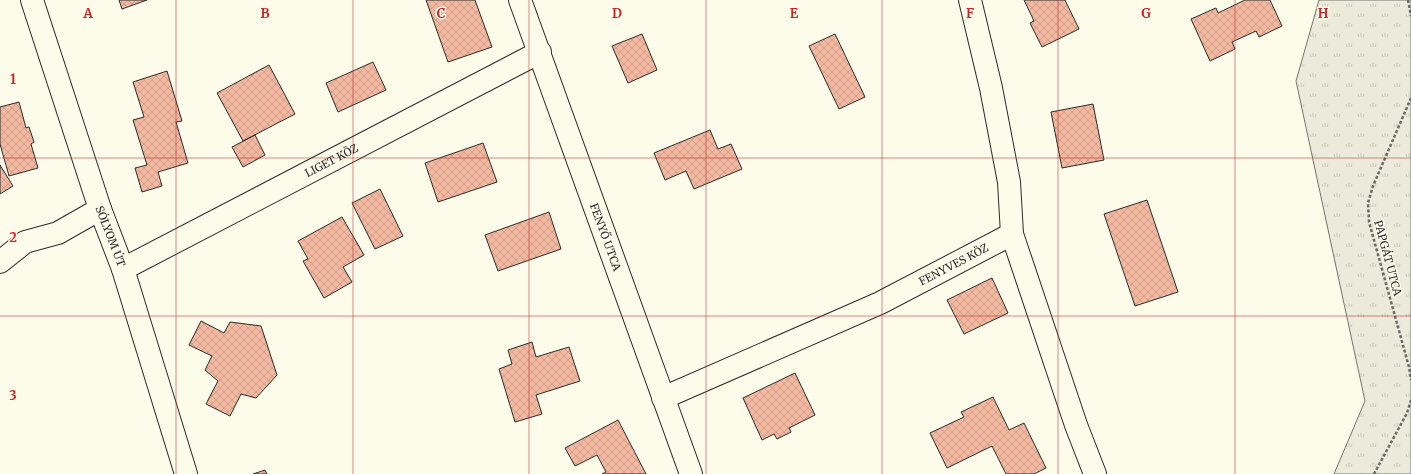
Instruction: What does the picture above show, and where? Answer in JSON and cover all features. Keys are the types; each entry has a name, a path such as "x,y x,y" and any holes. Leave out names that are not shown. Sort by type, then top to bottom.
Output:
{"street":[{"name":"SÓLYOM ÚT","path":"32,0 100,210 124,269 186,474"},
{"name":"FENYŐ UTCA","path":"520,0 691,474"},
{"path":"970,0 991,88 1009,182 1012,234 1076,425 1095,474"},
{"name":"LIGET KÖZ","path":"124,269 540,52"},
{"path":"0,262 25,242 58,233 100,210"},
{"name":"FENYVES KÖZ","path":"664,398 880,303 1012,234"}],"path":[{"path":"1408,0 1411,16"},
{"name":"PAPGÁT UTCA","path":"1411,98 1373,186 1368,203 1369,222 1409,367 1411,380"},
{"path":"1374,474 1407,413 1411,400"}],"green space":[{"path":"1319,0 1411,0 1411,474 1334,474 1365,401 1296,81"}],"building":[{"path":"119,0 147,0 122,9"},
{"path":"426,0 475,0 492,47 448,62"},
{"path":"1024,0 1065,0 1079,29 1042,47 1030,23 1034,21"},
{"path":"1245,0 1270,0 1282,26 1259,37 1256,31 1232,42 1235,49 1210,61 1191,19 1216,8 1218,13"},
{"path":"642,34 657,70 628,83 612,46"},
{"path":"835,34 865,97 839,109 809,46"},
{"path":"373,62 386,90 338,112 326,83"},
{"path":"269,65 295,114 243,141 217,93"},
{"path":"167,71 182,121 176,122 188,163 158,172 162,186 142,192 135,168 147,165 133,120 144,117 133,82"},
{"path":"19,102 26,128 29,127 34,142 31,144 38,168 9,176 0,144 0,107"},
{"path":"1093,104 1104,160 1062,168 1051,112"},
{"path":"710,130 718,149 731,144 742,169 694,189 686,171 665,180 654,153"},
{"path":"255,135 265,155 243,167 232,147"},
{"path":"483,143 497,182 438,202 425,163"},
{"path":"0,165 13,186 0,194"},
{"path":"380,189 403,236 375,249 352,203"},
{"path":"1147,200 1178,292 1135,306 1104,214"},
{"path":"549,212 561,249 498,271 485,235"},
{"path":"342,217 364,255 343,267 352,282 324,298 303,261 308,259 298,241"},
{"path":"992,278 1008,313 964,334 947,300"},
{"path":"201,321 224,333 230,322 261,326 277,375 256,398 241,394 230,416 206,404 218,381 205,370 212,356 189,345"},
{"path":"532,342 536,357 569,347 580,381 536,395 542,414 515,422 499,369 512,364 508,350"},
{"path":"795,373 815,415 789,428 791,432 777,439 774,434 762,440 743,398"},
{"path":"993,397 1009,430 1024,423 1046,468 1034,474 1006,474 992,446 947,468 930,433 964,417 961,412"},
{"path":"618,420 646,474 602,474 606,472 597,455 575,466 565,448"},
{"path":"265,470 267,474 253,474"}]}
